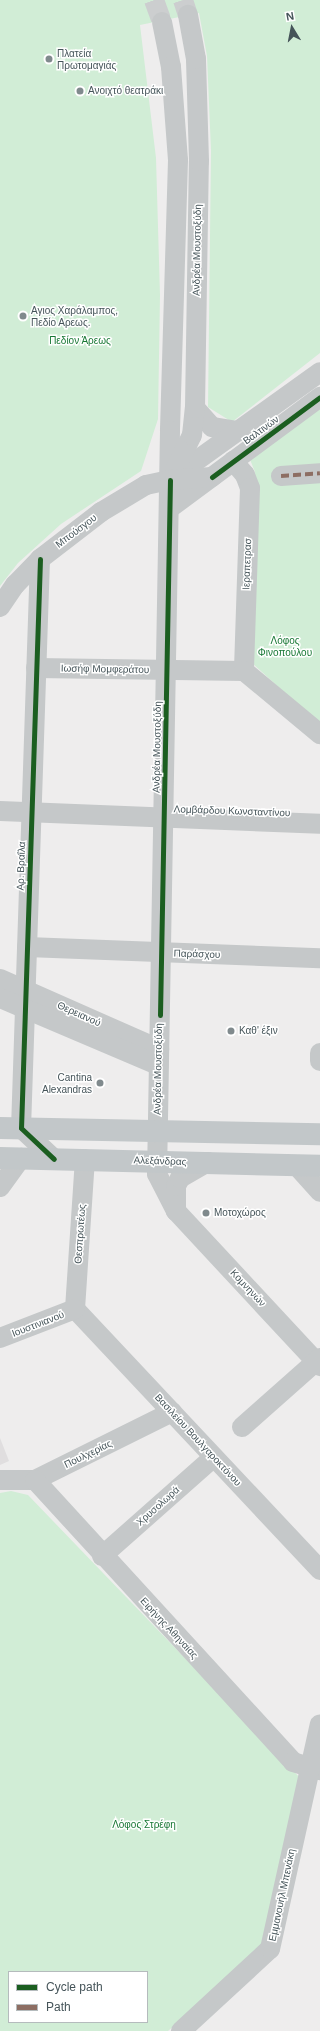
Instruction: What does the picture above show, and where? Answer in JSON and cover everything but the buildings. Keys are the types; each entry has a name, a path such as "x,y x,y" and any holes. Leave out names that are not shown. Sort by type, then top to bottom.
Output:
{"main road":[{"path":"10,1128 320,1134"},
{"name":"Αλεξάνδρας","path":"11,1158 320,1166"}],"street":[{"name":"Ανδρέα Μουστοξύδη","path":"170,480 192,434 195,408 199,160 196,60 188,15"},
{"name":"Ανδρέα Μουστοξύδη","path":"157,1131 178,160 171,67 162,22"},
{"name":"Βαλτινών","path":"170,480 320,372"},
{"name":"Βαλτινών","path":"170,508 320,397"},
{"path":"195,408 212,428 238,431"},
{"name":"Ιεραπετρασ","path":"233,461 245,475 250,488 244,672"},
{"path":"281,476 320,473"},
{"path":"170,480 212,477"},
{"name":"Μπούσγου","path":"0,607 15,585 40,559 101,512 138,489 170,480"},
{"name":"Αρ. Βραΐλα","path":"10,1128 25,1000 40,559"},
{"name":"Ιωσήφ Μομφεράτου","path":"36,668 244,672"},
{"path":"244,672 320,734"},
{"name":"Λομβάρδου Κωνσταντίνου","path":"0,811 320,824"},
{"name":"Παράσχου","path":"27,947 320,958"},
{"name":"Θερειανού","path":"0,979 25,1000 159,1057"},
{"name":"Θερειανού","path":"0,998 25,1000"},
{"path":"320,1053 320,1061"},
{"path":"10,1128 54,1159"},
{"name":"Κομνηνών","path":"157,1131 157,1161 162,1185 176,1211 319,1362"},
{"path":"0,1187 11,1158"},
{"name":"Θεσπρωτέως","path":"75,1309 85,1159"},
{"path":"176,1211 176,1186 180,1178 208,1162"},
{"path":"296,1165 320,1192"},
{"name":"Ιουστινιανού","path":"0,1338 75,1309"},
{"name":"Βασιλείου Βουλγαροκτόνου","path":"75,1309 320,1570"},
{"path":"242,1427 319,1362"},
{"name":"Πουλχερίας","path":"0,1480 35,1480 172,1412"},
{"name":"Χρυσολωρά","path":"102,1556 214,1457"},
{"name":"Ειρήνης Αθηναίας","path":"35,1480 102,1556 293,1762 315,1769"},
{"name":"Εμμανουήλ Μπενάκη","path":"182,2031 270,1949 315,1769 320,1724"}],"shaded area":[{"path":"0,1438 9,1461 0,1465"}],"green space":[{"name":"Πεδίον Άρεως","path":"0,0 320,0 320,353 232,422 208,407 211,151 207,56 199,13 140,25 156,158 160,295 158,419 141,471 61,524 18,563 0,586"},
{"name":"Λόφος Φινοπούλου","path":"320,405 320,725 250,661 255,472 249,457"},
{"name":"Λόφος Στρέφη","path":"11,1491 28,1495 303,1781 265,1945 168,2031 0,2031 0,1493"}],"tunnel":[{"path":"154,0 162,22"},
{"path":"183,0 188,15"}],"marked path":[{"path":"281,476 320,473"}],"cycle path":[{"path":"212,477 320,397"},
{"path":"160,1015 170,480"},
{"path":"40,559 21,1128 54,1159"}],"place":[{"name":"Πλατεία Πρωτομαγιάς","path":"49,59"},
{"name":"Ανοιχτό θεατράκι","path":"80,91"},
{"name":"Αγιος Χαράλαμπος, Πεδίο Αρεως.","path":"23,316"},
{"name":"Καθ' έξιν","path":"231,1031"},
{"name":"Cantina Alexandras","path":"100,1083"},
{"name":"Μοτοχώρος","path":"206,1213"}]}
